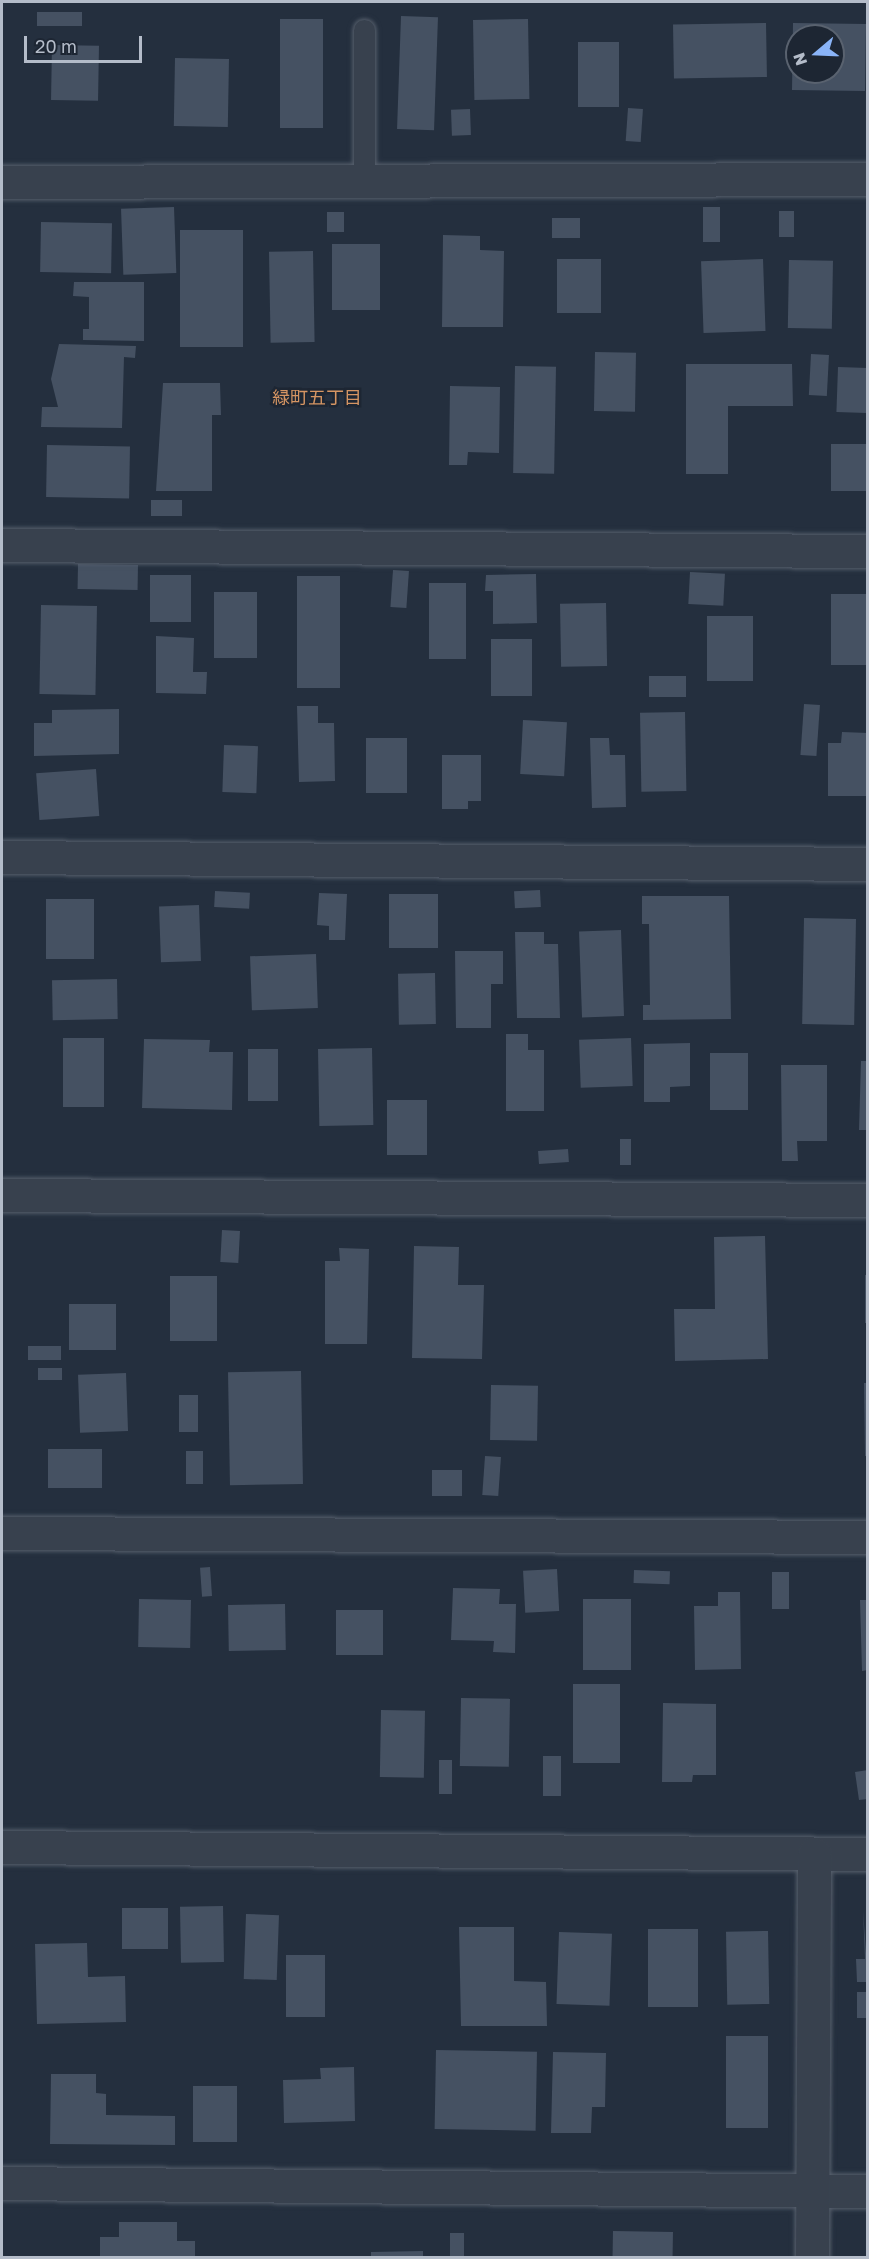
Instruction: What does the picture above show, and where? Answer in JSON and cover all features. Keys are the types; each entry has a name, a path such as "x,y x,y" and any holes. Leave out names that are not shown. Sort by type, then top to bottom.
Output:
{"street":[{"path":"2,182 364,177 867,179"},
{"path":"2,545 867,551"},
{"path":"2,857 867,864"},
{"path":"2,1195 867,1200"},
{"path":"2,1533 867,1537"},
{"path":"2,1847 867,1854"},
{"path":"812,2258 814,1854"},
{"path":"2,2183 867,2191"}],"lane":[{"path":"363,30 364,177"}],"building":[{"path":"37,12 82,12 82,26 37,26"},
{"path":"401,16 438,17 434,130 397,129"},
{"path":"280,19 323,19 323,128 280,128"},
{"path":"528,19 529,99 474,100 473,20"},
{"path":"766,23 767,77 674,79 673,25"},
{"path":"793,23 866,24 865,91 792,90 792,84 845,84 845,24"},
{"path":"578,42 619,42 619,107 578,107"},
{"path":"52,45 99,46 98,101 51,100"},
{"path":"175,58 229,59 228,127 174,126"},
{"path":"628,108 643,109 641,142 626,141"},
{"path":"470,109 471,135 452,136 451,110"},
{"path":"174,207 176,273 123,275 121,209"},
{"path":"703,207 720,207 720,242 703,242"},
{"path":"779,211 794,211 794,237 779,237"},
{"path":"327,212 344,212 344,232 327,232"},
{"path":"552,218 580,218 580,238 552,238"},
{"path":"41,222 112,223 111,273 40,272"},
{"path":"180,230 243,230 243,347 180,347"},
{"path":"443,235 480,236 480,250 504,251 503,327 442,327"},
{"path":"332,244 380,244 380,310 332,310"},
{"path":"313,251 315,342 271,343 269,252"},
{"path":"557,259 601,259 601,313 557,313"},
{"path":"763,259 766,331 704,333 701,261"},
{"path":"789,260 833,261 832,329 788,328"},
{"path":"74,282 144,282 144,341 83,340 83,329 89,329 89,297 73,296"},
{"path":"59,344 136,346 135,358 124,357 122,428 41,427 42,407 58,407 51,379"},
{"path":"595,352 636,353 635,412 594,411"},
{"path":"811,354 829,355 827,396 809,395"},
{"path":"686,364 792,364 793,406 728,406 728,474 686,474"},
{"path":"515,366 556,367 554,474 513,473"},
{"path":"838,367 868,368 866,413 836,412"},
{"path":"163,383 220,383 221,415 212,415 212,491 156,491"},
{"path":"450,386 500,387 499,453 468,452 467,465 449,465"},
{"path":"831,444 868,444 868,491 831,491"},
{"path":"47,445 130,446 129,498 46,497"},
{"path":"151,500 182,500 182,516 151,516"},
{"path":"78,564 138,565 138,590 78,589"},
{"path":"393,570 409,571 406,608 390,607"},
{"path":"690,572 725,574 723,606 688,604"},
{"path":"536,574 537,623 493,624 493,591 485,591 486,575"},
{"path":"150,575 191,575 191,622 150,622"},
{"path":"297,576 340,576 340,688 297,688"},
{"path":"429,583 466,583 466,659 429,659"},
{"path":"214,592 257,592 257,658 214,658"},
{"path":"831,594 868,594 868,665 831,665"},
{"path":"606,603 607,666 561,667 560,604"},
{"path":"41,605 97,606 95,695 39,694"},
{"path":"707,616 753,616 753,681 707,681"},
{"path":"156,636 194,638 193,672 207,672 206,694 156,693"},
{"path":"491,639 532,639 532,696 491,696"},
{"path":"649,676 686,676 686,697 649,697"},
{"path":"804,704 820,705 816,756 800,755"},
{"path":"297,706 318,706 318,723 334,723 335,781 299,782"},
{"path":"119,709 119,754 34,756 34,723 52,723 52,710"},
{"path":"685,712 686,791 641,792 640,713"},
{"path":"523,720 567,722 564,776 520,774"},
{"path":"842,732 868,733 868,796 828,796 828,743 841,743"},
{"path":"366,738 407,738 407,793 366,793"},
{"path":"590,738 609,738 610,755 625,755 626,807 592,808"},
{"path":"224,745 258,746 256,793 222,792"},
{"path":"442,755 481,755 481,801 468,801 468,809 442,809"},
{"path":"96,769 99,816 39,820 36,773"},
{"path":"540,890 541,907 515,908 514,891"},
{"path":"215,891 250,893 249,909 214,907"},
{"path":"319,893 347,894 345,940 329,940 329,926 317,925"},
{"path":"389,894 438,894 438,948 389,948"},
{"path":"642,896 729,896 731,1019 643,1020 643,1005 650,1005 649,924 642,924"},
{"path":"46,899 94,899 94,959 46,959"},
{"path":"199,905 201,961 161,962 159,906"},
{"path":"804,918 856,919 854,1025 802,1024"},
{"path":"621,930 624,1016 582,1017 579,931"},
{"path":"515,932 544,932 544,944 558,944 560,1018 517,1018"},
{"path":"455,951 503,951 503,984 491,984 491,1028 456,1028"},
{"path":"316,954 318,1008 252,1010 250,956"},
{"path":"435,973 436,1024 399,1025 398,974"},
{"path":"117,979 118,1019 53,1020 52,980"},
{"path":"506,1034 528,1034 528,1050 544,1050 544,1111 506,1111"},
{"path":"63,1038 104,1038 104,1107 63,1107"},
{"path":"631,1038 633,1086 581,1088 579,1040"},
{"path":"144,1039 210,1040 209,1052 233,1052 232,1110 142,1108"},
{"path":"690,1043 690,1086 670,1087 670,1102 644,1102 644,1044"},
{"path":"372,1048 373,1125 319,1126 318,1049"},
{"path":"248,1049 278,1049 278,1101 248,1101"},
{"path":"710,1053 748,1053 748,1110 710,1110"},
{"path":"861,1061 868,1061 868,1130 859,1130"},
{"path":"781,1065 827,1065 827,1141 797,1141 798,1161 782,1161"},
{"path":"387,1100 427,1100 427,1155 387,1155"},
{"path":"620,1139 631,1139 631,1165 620,1165"},
{"path":"568,1149 569,1162 539,1164 538,1151"},
{"path":"222,1230 240,1231 238,1263 220,1262"},
{"path":"765,1236 768,1359 675,1361 674,1309 715,1309 714,1237"},
{"path":"414,1246 459,1247 458,1285 484,1285 482,1359 412,1358"},
{"path":"339,1248 369,1249 367,1344 325,1344 325,1261 340,1261"},
{"path":"865,1275 868,1275 868,1323 865,1323"},
{"path":"170,1276 217,1276 217,1341 170,1341"},
{"path":"69,1304 116,1304 116,1350 69,1350"},
{"path":"28,1346 61,1346 61,1360 28,1360"},
{"path":"38,1368 62,1368 62,1380 38,1380"},
{"path":"301,1371 303,1484 230,1485 228,1372"},
{"path":"126,1373 128,1431 80,1433 78,1375"},
{"path":"864,1383 868,1383 868,1456 865,1456"},
{"path":"491,1385 538,1386 537,1441 490,1440"},
{"path":"179,1395 198,1395 198,1432 179,1432"},
{"path":"48,1449 102,1449 102,1488 48,1488"},
{"path":"186,1451 203,1451 203,1484 186,1484"},
{"path":"485,1456 501,1457 498,1496 482,1495"},
{"path":"432,1470 462,1470 462,1496 432,1496"},
{"path":"210,1567 212,1596 202,1597 200,1568"},
{"path":"557,1569 559,1611 525,1613 523,1571"},
{"path":"634,1570 670,1571 670,1584 634,1583"},
{"path":"772,1572 789,1572 789,1609 772,1609"},
{"path":"453,1588 500,1589 499,1604 516,1604 515,1653 493,1652 494,1641 451,1640"},
{"path":"718,1592 740,1592 741,1669 695,1670 694,1606 718,1606"},
{"path":"139,1599 191,1600 190,1648 138,1647"},
{"path":"583,1599 631,1599 631,1670 583,1670"},
{"path":"860,1600 868,1600 868,1670 862,1671"},
{"path":"285,1604 286,1650 229,1651 228,1605"},
{"path":"336,1610 383,1610 383,1655 336,1655"},
{"path":"573,1684 620,1684 620,1763 573,1763"},
{"path":"461,1698 510,1699 509,1767 460,1766"},
{"path":"663,1703 716,1704 716,1775 693,1775 692,1782 662,1782"},
{"path":"381,1710 425,1711 424,1778 380,1777"},
{"path":"543,1756 561,1756 561,1796 543,1796"},
{"path":"439,1760 452,1760 452,1794 439,1794"},
{"path":"868,1770 868,1799 859,1800 855,1772"},
{"path":"223,1906 224,1962 181,1963 180,1907"},
{"path":"122,1908 168,1908 168,1949 122,1949"},
{"path":"863,1910 868,1982 857,1982 856,1959 865,1959"},
{"path":"246,1914 279,1915 277,1980 244,1979"},
{"path":"459,1927 514,1927 514,1981 546,1982 547,2026 461,2026"},
{"path":"648,1929 698,1929 698,2007 648,2007"},
{"path":"768,1931 769,2004 727,2005 726,1932"},
{"path":"559,1932 612,1934 609,2006 556,2004"},
{"path":"87,1943 88,1977 125,1976 126,2022 37,2024 35,1944"},
{"path":"286,1955 325,1955 325,2017 286,2017"},
{"path":"857,1992 868,1992 868,2018 857,2018"},
{"path":"726,2036 768,2036 768,2128 726,2128"},
{"path":"436,2050 537,2052 536,2131 435,2129"},
{"path":"553,2052 606,2053 605,2107 592,2107 591,2133 551,2133"},
{"path":"354,2067 355,2121 284,2123 283,2080 321,2079 320,2068"},
{"path":"51,2074 96,2074 96,2093 106,2094 106,2115 175,2116 175,2145 50,2144"},
{"path":"193,2086 237,2086 237,2142 193,2142"},
{"path":"119,2222 177,2222 177,2241 195,2241 195,2258 100,2258 100,2237 119,2237"},
{"path":"613,2231 673,2232 673,2258 613,2258"},
{"path":"450,2233 464,2233 464,2258 450,2258"},
{"path":"423,2251 423,2258 371,2258 371,2252"}],"district":[{"name":"緑町五丁目","path":"317,397"}]}
